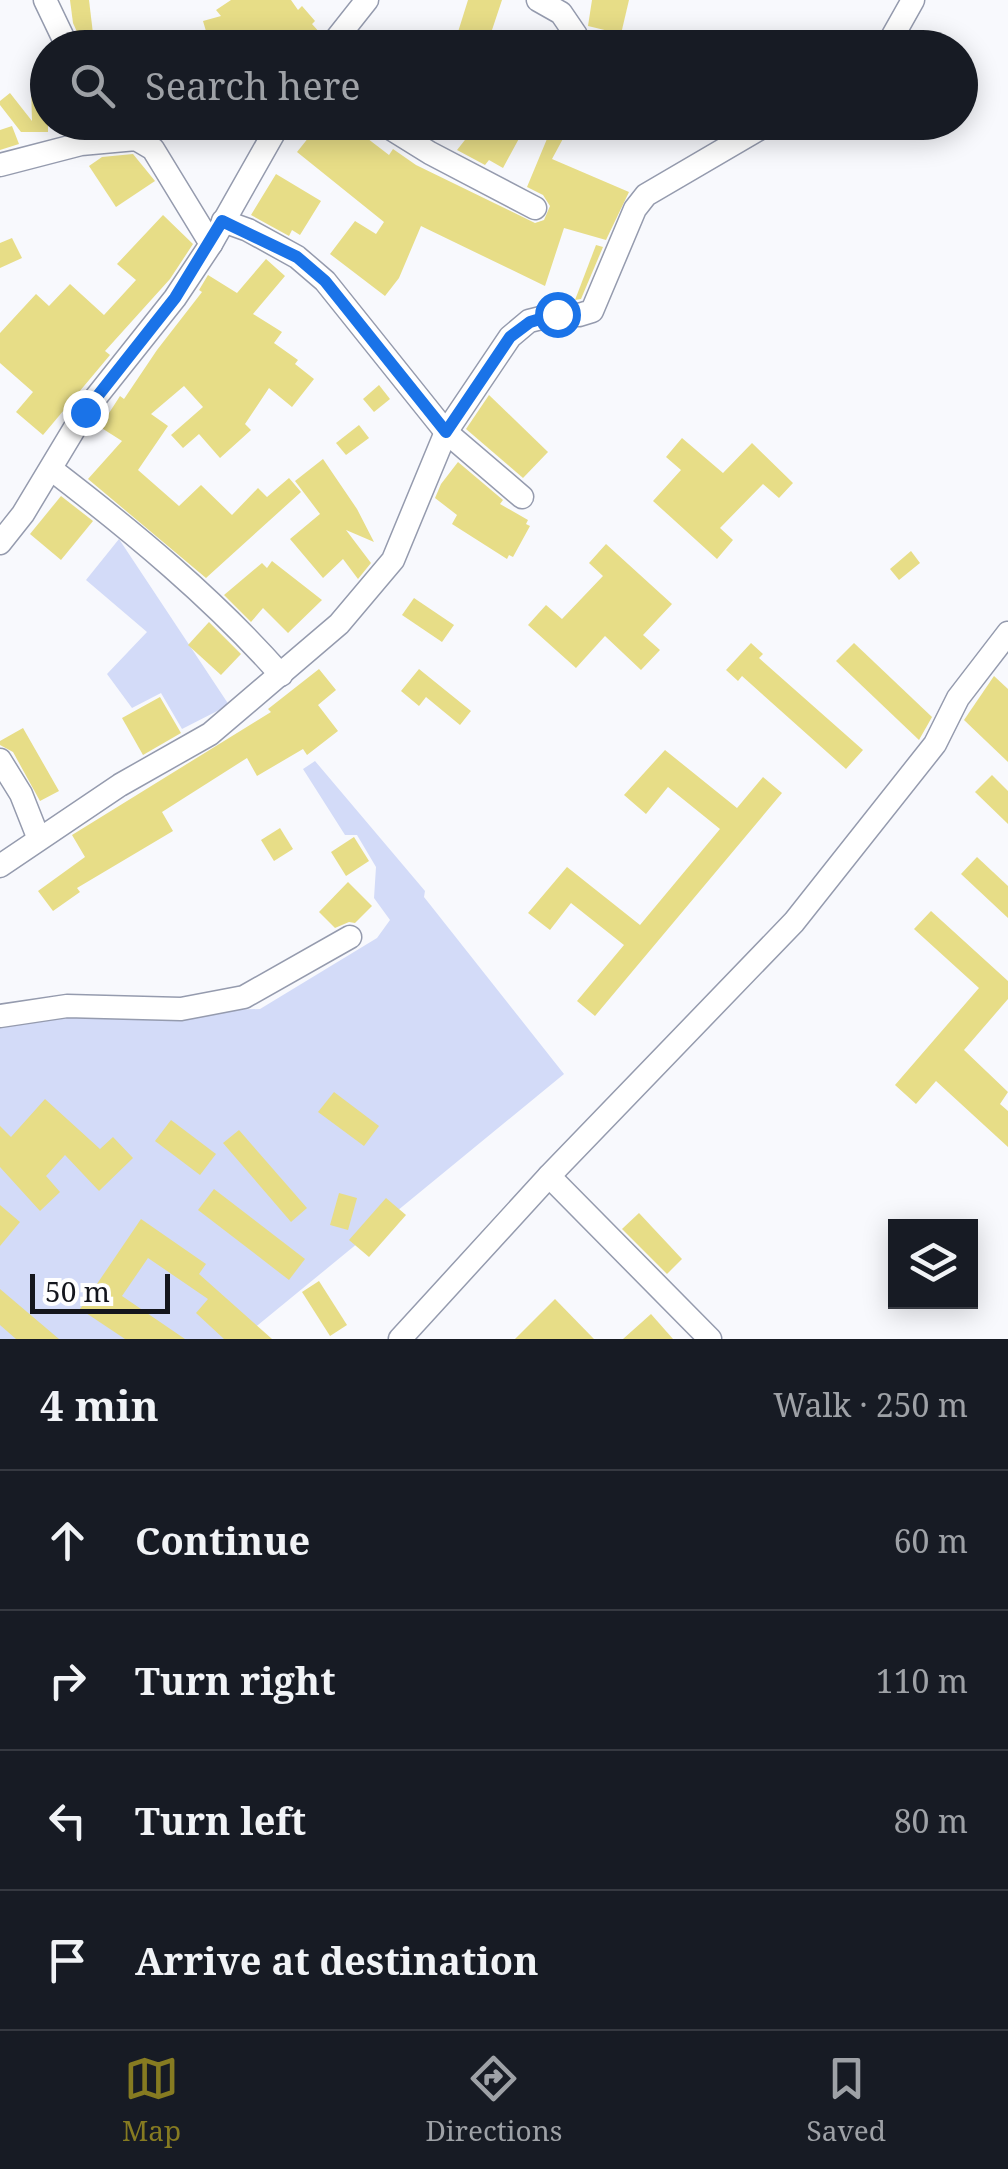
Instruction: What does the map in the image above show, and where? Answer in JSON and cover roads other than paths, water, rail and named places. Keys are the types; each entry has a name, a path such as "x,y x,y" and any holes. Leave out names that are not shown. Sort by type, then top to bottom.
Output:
{"street":[{"path":"45,0 59,30"},
{"path":"344,30 367,0"},
{"path":"538,0 561,13 573,30"},
{"path":"896,30 913,0"},
{"path":"0,166 63,140"},
{"path":"139,140 152,149 211,244"},
{"path":"0,543 52,470 85,412 175,298 211,244 269,140"},
{"path":"409,140 535,208"},
{"path":"0,866 120,785 210,734 339,624 393,560 446,432 510,337 530,322 557,314 592,311 635,209 646,195 741,140"},
{"path":"222,221 297,257 325,281 446,432 522,497"},
{"path":"52,470 113,516 249,640 281,675"},
{"path":"400,1339 549,1176 794,922 935,744 958,698 1008,632"},
{"path":"0,760 21,794 38,837"},
{"path":"0,1016 67,1006 181,1009 244,997 350,937"},
{"path":"549,1176 710,1339"}]}
